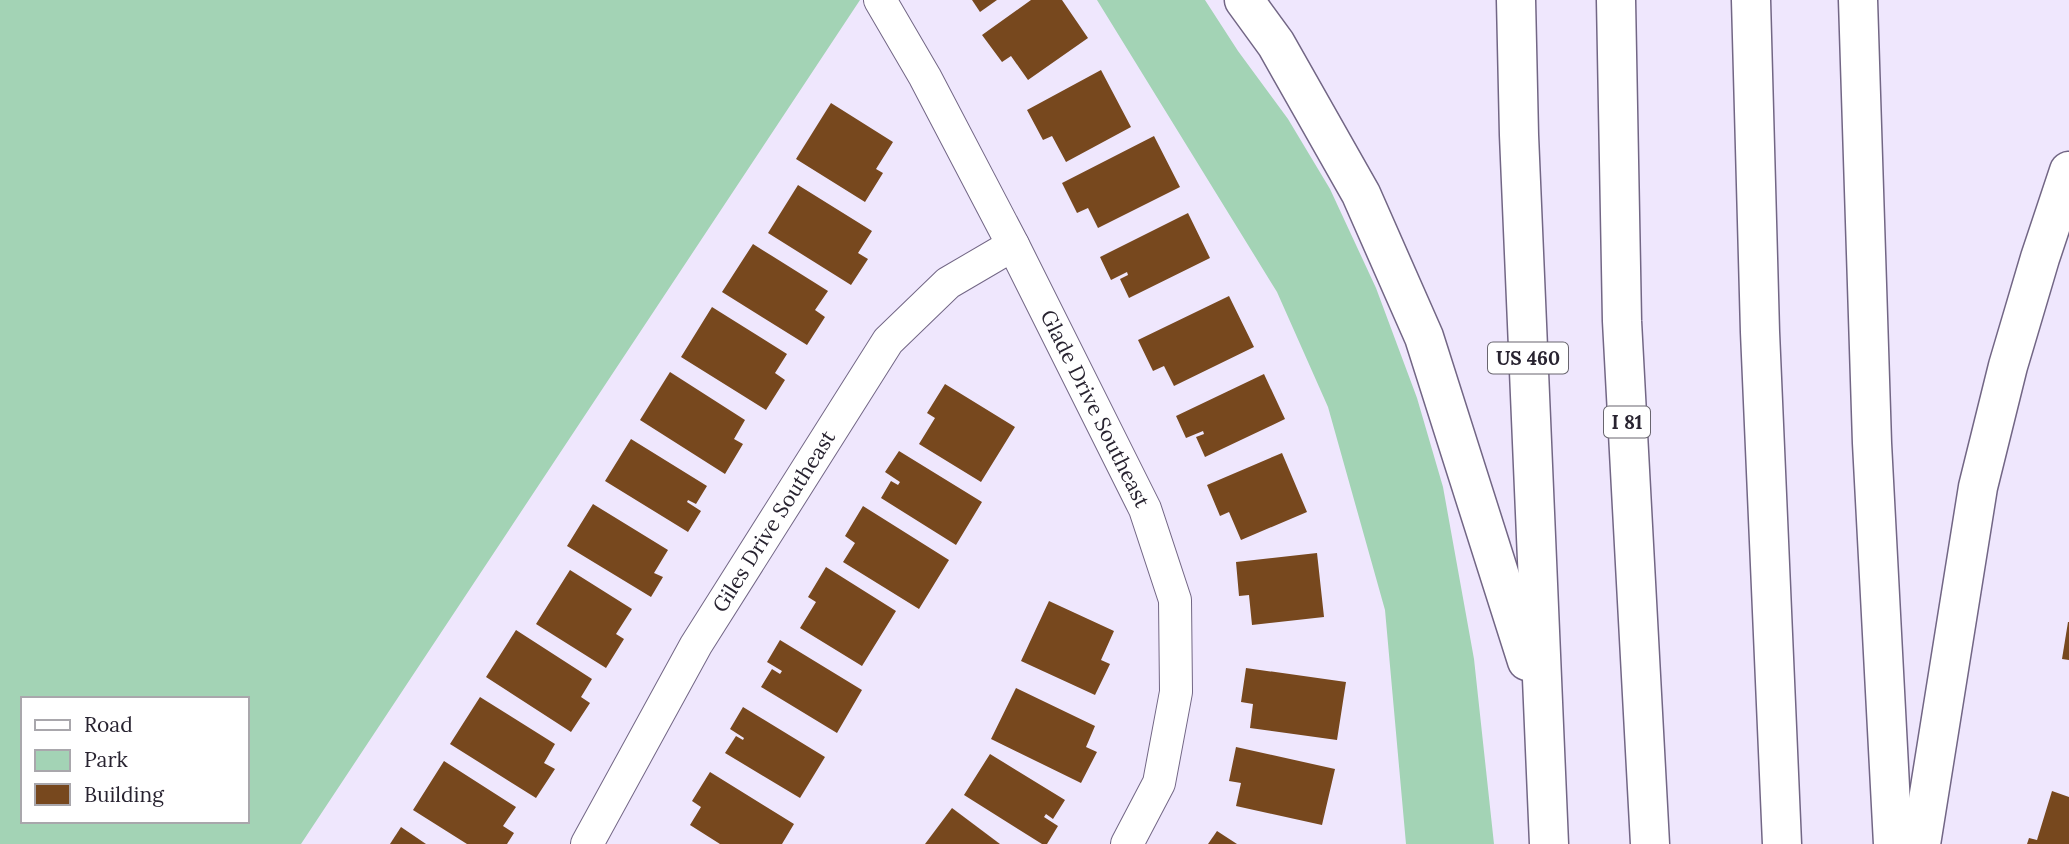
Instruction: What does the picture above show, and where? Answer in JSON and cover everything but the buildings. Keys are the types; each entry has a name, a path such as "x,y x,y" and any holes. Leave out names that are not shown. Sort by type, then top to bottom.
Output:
{"highway":[{"path":"1244,0 1276,44 1362,194 1424,337 1473,485 1543,715"},
{"name":"US 460","path":"1516,0 1519,135 1549,844"},
{"name":"I 81","path":"1616,0 1622,321 1650,844"},
{"path":"1751,0 1760,332 1782,844"},
{"path":"1858,0 1872,443 1893,844"},
{"path":"1922,844 1978,487 2008,366 2069,171"}],"street":[{"name":"Glade Drive Southeast","path":"880,0 925,77 1013,245 1145,509 1175,600 1177,692 1158,783 1127,844"},
{"name":"Giles Drive Southeast","path":"587,844 696,645 888,341 948,283 1013,245"}],"green space":[{"path":"0,0 860,0 301,844 0,844"},
{"path":"1097,0 1205,0 1238,51 1288,119 1330,189 1376,288 1417,398 1443,487 1474,659 1494,844 1406,844 1385,610 1328,407 1277,292"}]}
